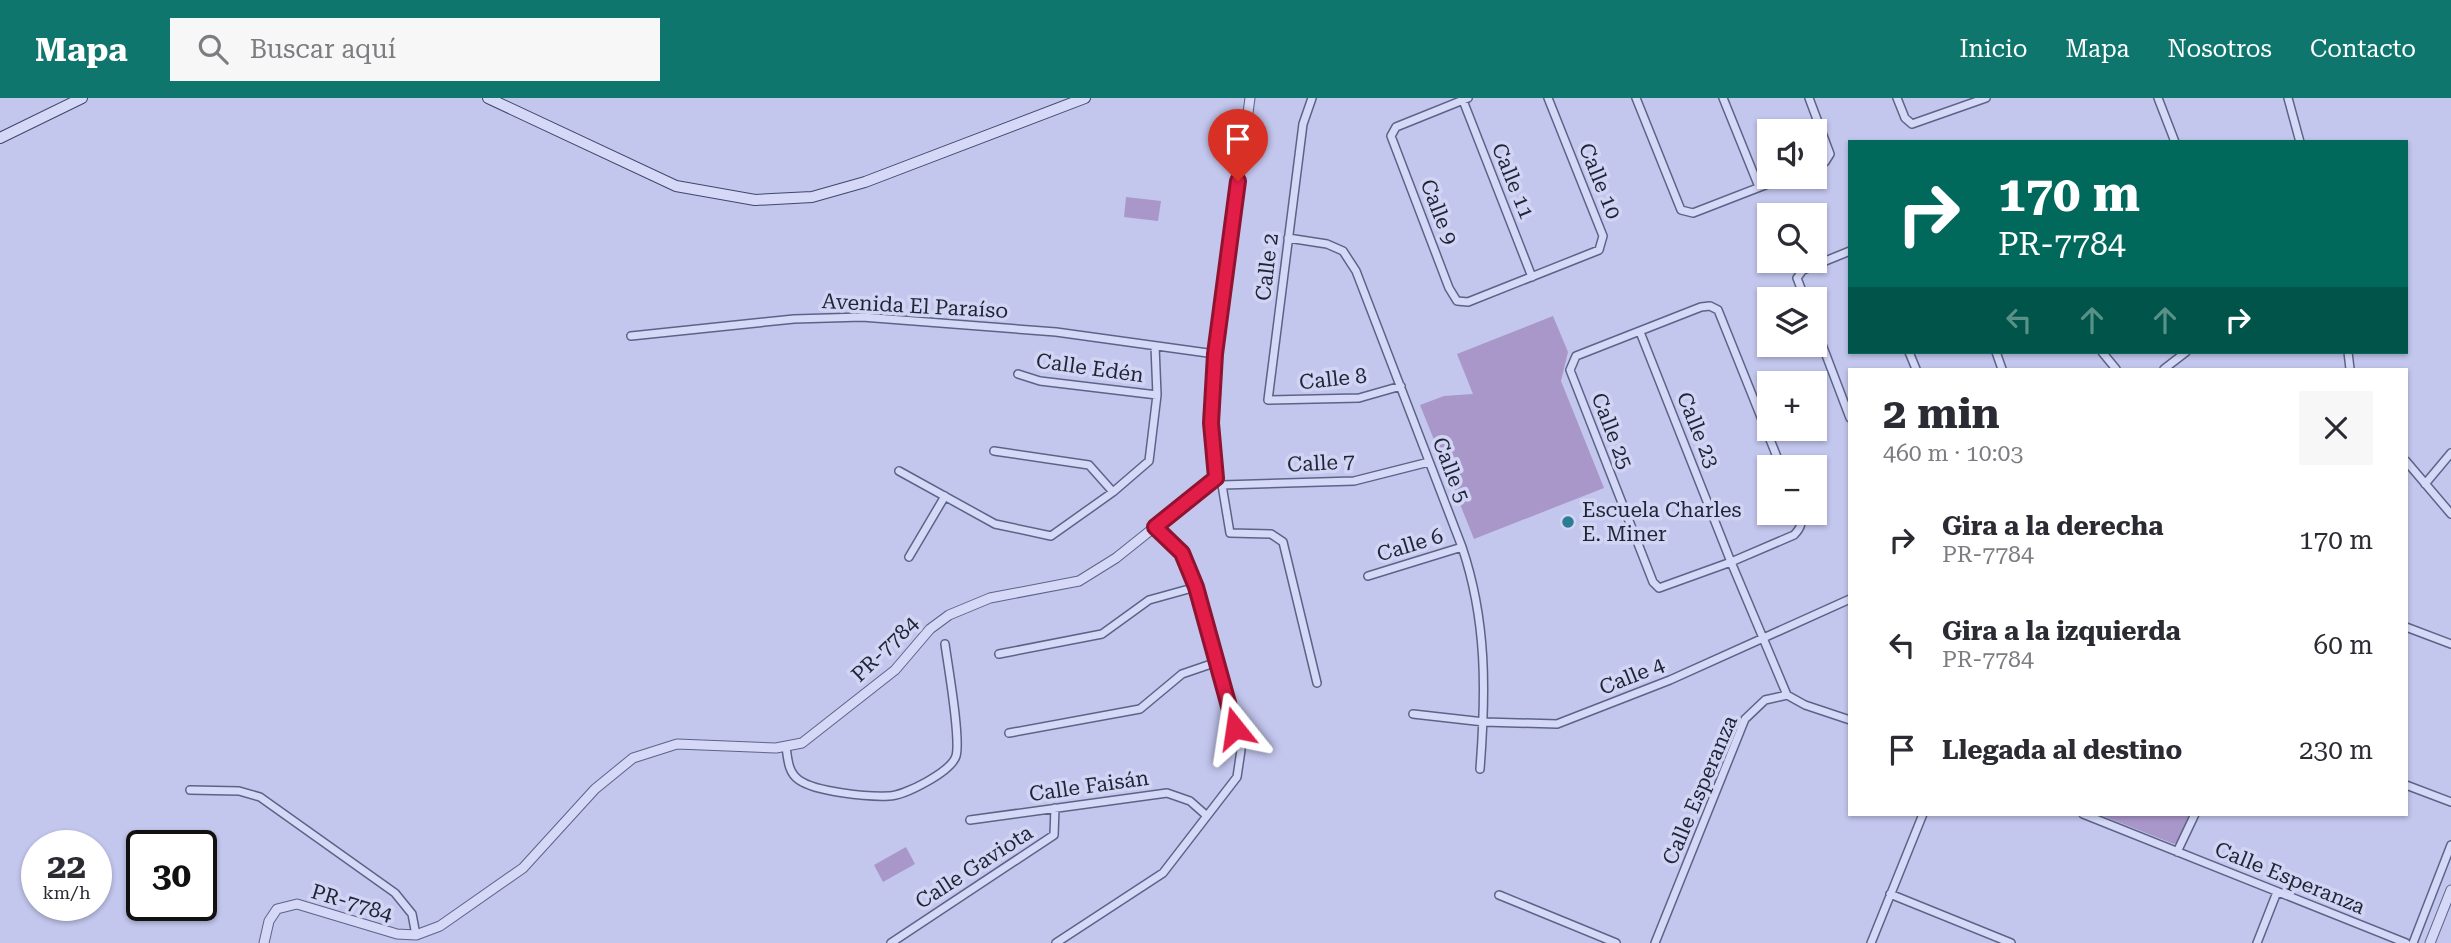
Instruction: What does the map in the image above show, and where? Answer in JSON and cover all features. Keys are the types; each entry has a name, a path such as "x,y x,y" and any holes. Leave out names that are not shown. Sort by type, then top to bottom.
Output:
{"main road":[{"path":"0,138 82,98"},
{"path":"488,98 676,186 755,201 812,197 865,182 1085,98"}],"street":[{"path":"1250,98 1215,354 1211,423 1230,533 1272,534 1283,542 1317,683"},
{"name":"Calle 2","path":"1268,400 1303,124 1312,98"},
{"name":"Calle 10","path":"1532,277 1599,250 1603,236 1548,98"},
{"path":"1636,98 1681,210 1693,213 1757,188"},
{"path":"1723,98 1757,182"},
{"path":"1809,98 1817,119"},
{"path":"1897,98 1905,118 1912,124 1985,98"},
{"path":"2158,98 2174,140"},
{"path":"2288,98 2299,140"},
{"name":"Calle 11","path":"1464,99 1532,277"},
{"name":"Calle 9","path":"1464,99 1396,127 1391,136 1449,288 1457,301 1468,302 1532,277"},
{"name":"Calle 5","path":"1288,238 1327,244 1343,251 1356,271 1462,547 1474,582 1483,634 1484,722 1480,769"},
{"path":"1800,287 1797,278 1803,270 1848,252"},
{"path":"1640,332 1702,307 1710,306 1717,310 1776,455"},
{"name":"Avenida El Paraíso","path":"631,336 794,319 862,317 1056,332 1215,354"},
{"name":"Calle 23","path":"1640,332 1787,695"},
{"name":"Calle 25","path":"1640,332 1576,356 1570,370 1616,491 1653,582 1659,588 1731,562"},
{"path":"899,471 995,524 1052,536 1113,492 1149,461 1157,395 1155,346"},
{"path":"2104,354 2115,368"},
{"path":"2165,368 2183,354"},
{"path":"1827,357 1848,413"},
{"name":"Calle Edén","path":"1018,374 1040,381 1157,395"},
{"name":"Calle 8","path":"1268,400 1359,398 1401,386"},
{"path":"993,451 1089,465 1113,492"},
{"path":"2425,484 2451,453"},
{"name":"Calle 7","path":"1219,481 1354,481 1429,462"},
{"path":"2408,463 2451,513"},
{"name":"PR-7784","path":"264,943 269,921 277,909 298,905 397,934 416,935 440,926 523,867 595,789 633,758 677,744 776,748 802,743 895,670 930,629 949,615 990,598 1079,581 1116,558 1219,481"},
{"path":"909,557 944,496"},
{"path":"1731,562 1794,535 1801,525"},
{"path":"1056,943 1163,873 1237,777 1241,750 1196,587 1182,553 1155,527"},
{"name":"Calle 6","path":"1368,576 1462,547"},
{"path":"999,654 1102,634 1149,600 1196,587"},
{"name":"Calle 4","path":"1413,714 1484,722 1557,724 1658,685 1848,600"},
{"path":"2408,628 2451,644"},
{"path":"786,747 789,768 800,780 820,789 891,797 940,774 951,766 957,749 945,644"},
{"path":"1009,733 1140,709 1182,674 1217,662"},
{"path":"1787,695 1805,705 1848,719"},
{"name":"Calle Esperanza","path":"1655,943 1745,719 1765,700 1787,695"},
{"path":"2408,786 2451,802"},
{"path":"190,790 239,791 260,797 395,893 412,914 416,935"},
{"name":"Calle Faisán","path":"970,820 1167,793 1190,801 1207,816"},
{"name":"Calle Gaviota","path":"891,943 1054,835 1055,808"},
{"path":"1871,943 1922,816"},
{"name":"Calle Esperanza","path":"2088,816 2406,943"},
{"path":"2177,852 2194,816"},
{"path":"2413,943 2451,845"},
{"path":"2430,943 2451,890"},
{"path":"2257,943 2277,892"},
{"path":"1890,894 2011,943"},
{"path":"1499,895 1616,943"}],"shaded area":[{"path":"1126,197 1161,201 1158,221 1124,217"},
{"path":"1553,316 1568,352 1561,381 1604,488 1474,539 1420,405 1444,396 1473,394 1457,354"},
{"path":"2103,816 2190,816 2178,842 2174,844"},
{"path":"906,847 915,864 883,882 874,865"}],"place":[{"name":"Escuela Charles E. Miner","path":"1568,522"}],"route":[{"path":"1235,728 1196,587 1182,553 1155,527 1216,478 1211,423 1215,354 1238,181"}]}
